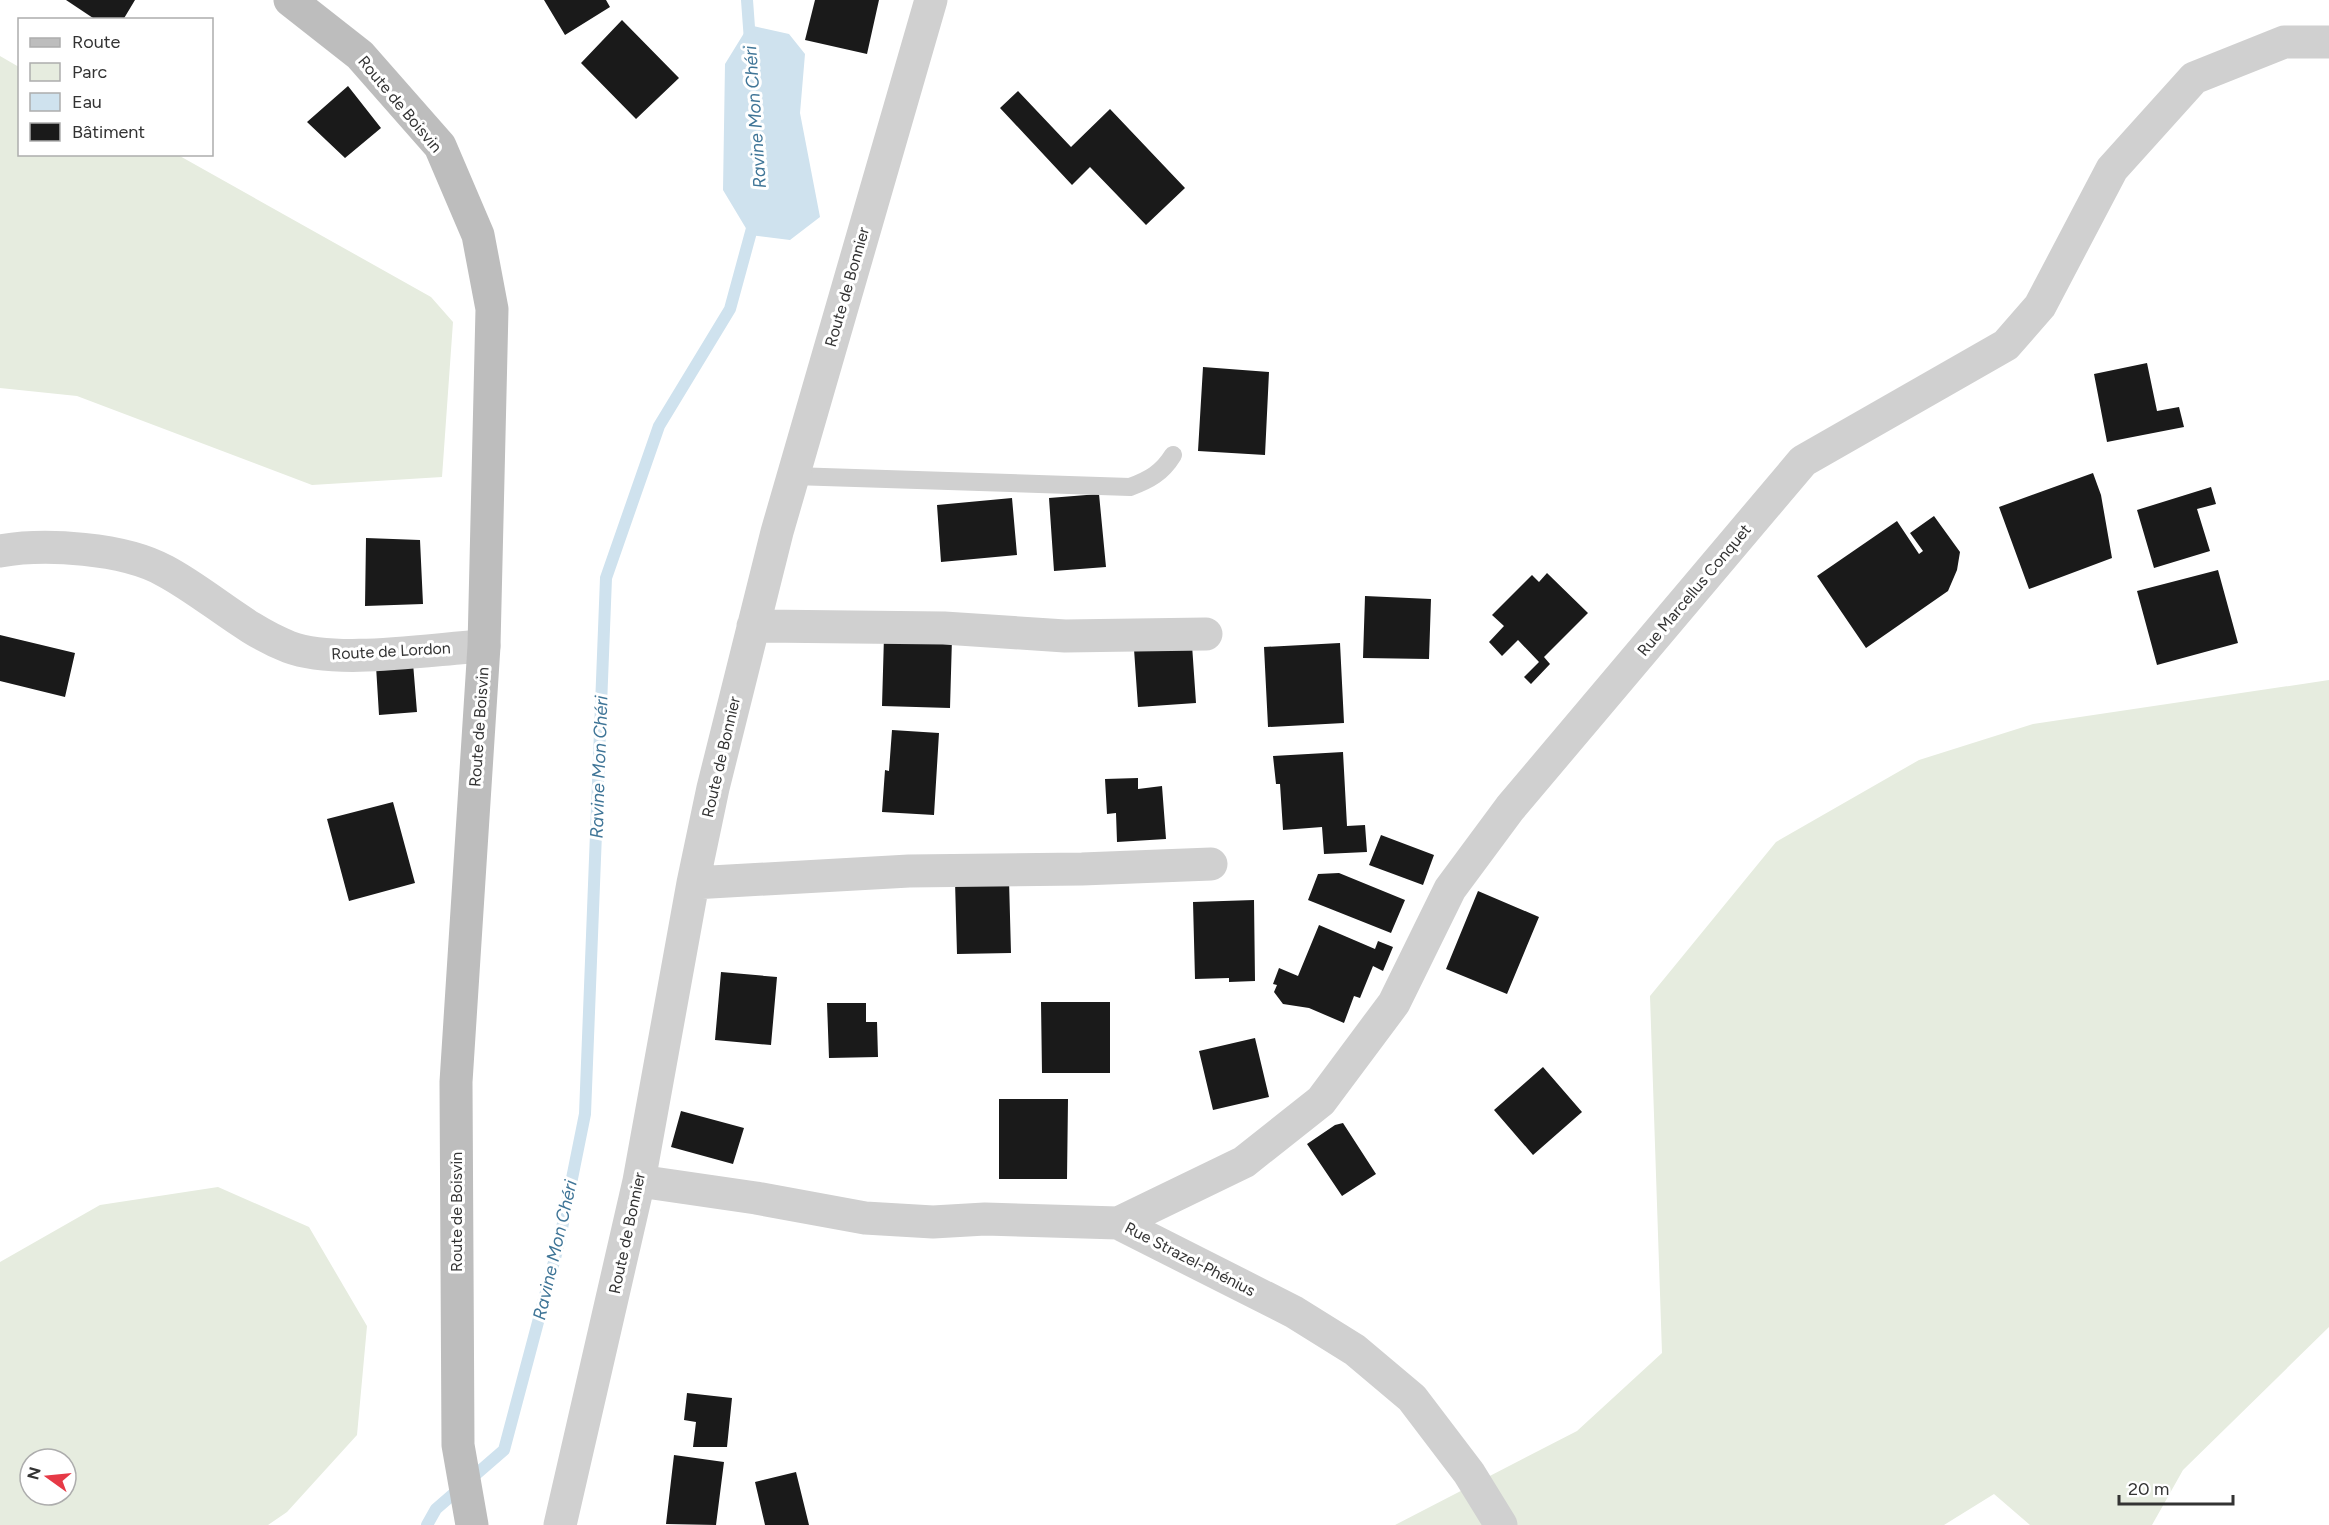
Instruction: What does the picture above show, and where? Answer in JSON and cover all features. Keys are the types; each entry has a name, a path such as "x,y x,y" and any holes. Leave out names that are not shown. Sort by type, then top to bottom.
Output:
{"main road":[{"name":"Route de Boisvin","path":"290,0 360,55 440,146 478,236 492,309 484,646 456,1082 460,1456 472,1525"}],"street":[{"name":"Route de Bonnier","path":"560,1525 639,1181 693,883 753,626 793,476 931,0"},
{"name":"Rue Marcellus Conquet","path":"1118,1223 1244,1162 1321,1101 1394,1003 1450,889 1510,808 1803,461 2006,345 2040,306 2112,169 2194,78 2284,42 2329,42"},
{"name":"Route de Lordon","path":"0,551 19,548 104,551 164,570 250,628 291,648 334,656 484,646"},
{"path":"753,626 944,628 1065,636 1206,634"},
{"path":"693,883 909,871 1082,869 1211,864"},
{"name":"Rue Strazel-Phénius","path":"639,1181 756,1198 865,1218 933,1222 985,1219 1118,1223 1294,1312 1355,1350 1412,1398 1469,1473 1501,1525"}],"lane":[{"path":"793,476 1130,487 1150,479 1165,468 1173,455"}],"green space":[{"path":"0,56 18,66 18,156 180,156 431,297 453,322 442,477 312,485 77,396 0,388"},
{"path":"2329,680 2329,1327 2183,1470 2152,1525 2030,1525 1994,1494 1944,1525 1395,1525 1577,1431 1662,1353 1650,996 1776,842 1919,760 2033,724"},
{"path":"218,1187 309,1227 367,1326 357,1435 287,1512 268,1525 0,1525 0,1262 100,1205"}],"water":[{"path":"749,25 789,34 805,54 800,113 820,217 790,240 750,235 723,190 725,64"}],"building":[{"path":"66,0 135,0 124,18 93,18"},
{"path":"544,0 606,0 610,7 565,35"},
{"path":"815,0 879,0 867,54 805,40"},
{"path":"622,20 679,78 636,119 581,63"},
{"path":"348,86 381,128 345,158 307,122"},
{"path":"1018,91 1071,147 1110,109 1185,188 1146,225 1090,167 1072,185 1000,108"},
{"path":"2147,363 2157,411 2179,407 2184,427 2107,442 2094,374"},
{"path":"1203,367 1269,372 1265,455 1198,451"},
{"path":"2093,473 2101,495 2112,558 2029,589 1999,507"},
{"path":"2211,487 2216,504 2197,509 2210,551 2154,568 2137,510"},
{"path":"1099,494 1106,567 1054,571 1049,498"},
{"path":"1012,498 1017,555 941,562 937,505"},
{"path":"1934,516 1960,552 1957,570 1948,591 1866,648 1817,576 1897,521 1919,554 1923,551 1910,533"},
{"path":"366,538 420,540 423,604 365,606"},
{"path":"2218,570 2238,643 2157,665 2137,591"},
{"path":"1547,573 1588,613 1544,657 1550,664 1531,684 1524,677 1539,662 1518,640 1502,656 1489,642 1504,626 1492,615 1532,575 1539,582"},
{"path":"1365,596 1431,599 1429,659 1363,658"},
{"path":"0,635 75,653 65,697 0,681"},
{"path":"884,636 952,638 950,708 882,706"},
{"path":"1340,643 1344,723 1268,727 1264,647"},
{"path":"1192,645 1196,703 1138,707 1134,649"},
{"path":"413,663 417,712 379,715 376,666"},
{"path":"892,730 939,733 934,815 882,812 885,770 889,771"},
{"path":"1343,752 1347,826 1365,825 1367,852 1324,854 1322,827 1283,830 1280,784 1276,784 1273,756"},
{"path":"1138,778 1138,789 1162,786 1166,839 1117,842 1116,813 1107,814 1105,779"},
{"path":"393,802 415,883 349,901 327,819"},
{"path":"1381,835 1434,855 1423,885 1369,865"},
{"path":"1339,873 1405,900 1391,933 1308,900 1318,874"},
{"path":"1009,880 1011,953 957,954 955,881"},
{"path":"1478,891 1539,917 1507,994 1446,969"},
{"path":"1254,900 1255,981 1229,982 1229,978 1195,979 1193,902"},
{"path":"1319,925 1375,949 1378,941 1393,947 1383,971 1373,966 1360,998 1354,996 1344,1023 1309,1008 1283,1004 1274,992 1277,985 1273,984 1279,968 1298,976"},
{"path":"721,972 777,977 771,1045 715,1040"},
{"path":"1041,1002 1110,1002 1110,1073 1042,1073"},
{"path":"827,1003 866,1003 866,1022 877,1022 878,1057 829,1058"},
{"path":"1255,1038 1269,1097 1213,1110 1199,1051"},
{"path":"1543,1067 1582,1112 1533,1155 1494,1110"},
{"path":"999,1099 1068,1099 1067,1179 999,1179"},
{"path":"681,1111 744,1128 733,1164 671,1147"},
{"path":"1343,1123 1376,1174 1342,1196 1307,1144 1335,1125"},
{"path":"687,1393 732,1398 727,1447 693,1447 696,1422 684,1420"},
{"path":"674,1455 724,1462 716,1525 666,1524"},
{"path":"796,1472 809,1525 765,1525 755,1482"}],"waterway":[{"name":"Ravine Mon Chéri","path":"747,0 750,41"},
{"name":"Ravine Mon Chéri","path":"427,1525 436,1509 504,1450 559,1243 585,1114 606,578 659,426 730,309 754,221"}]}
